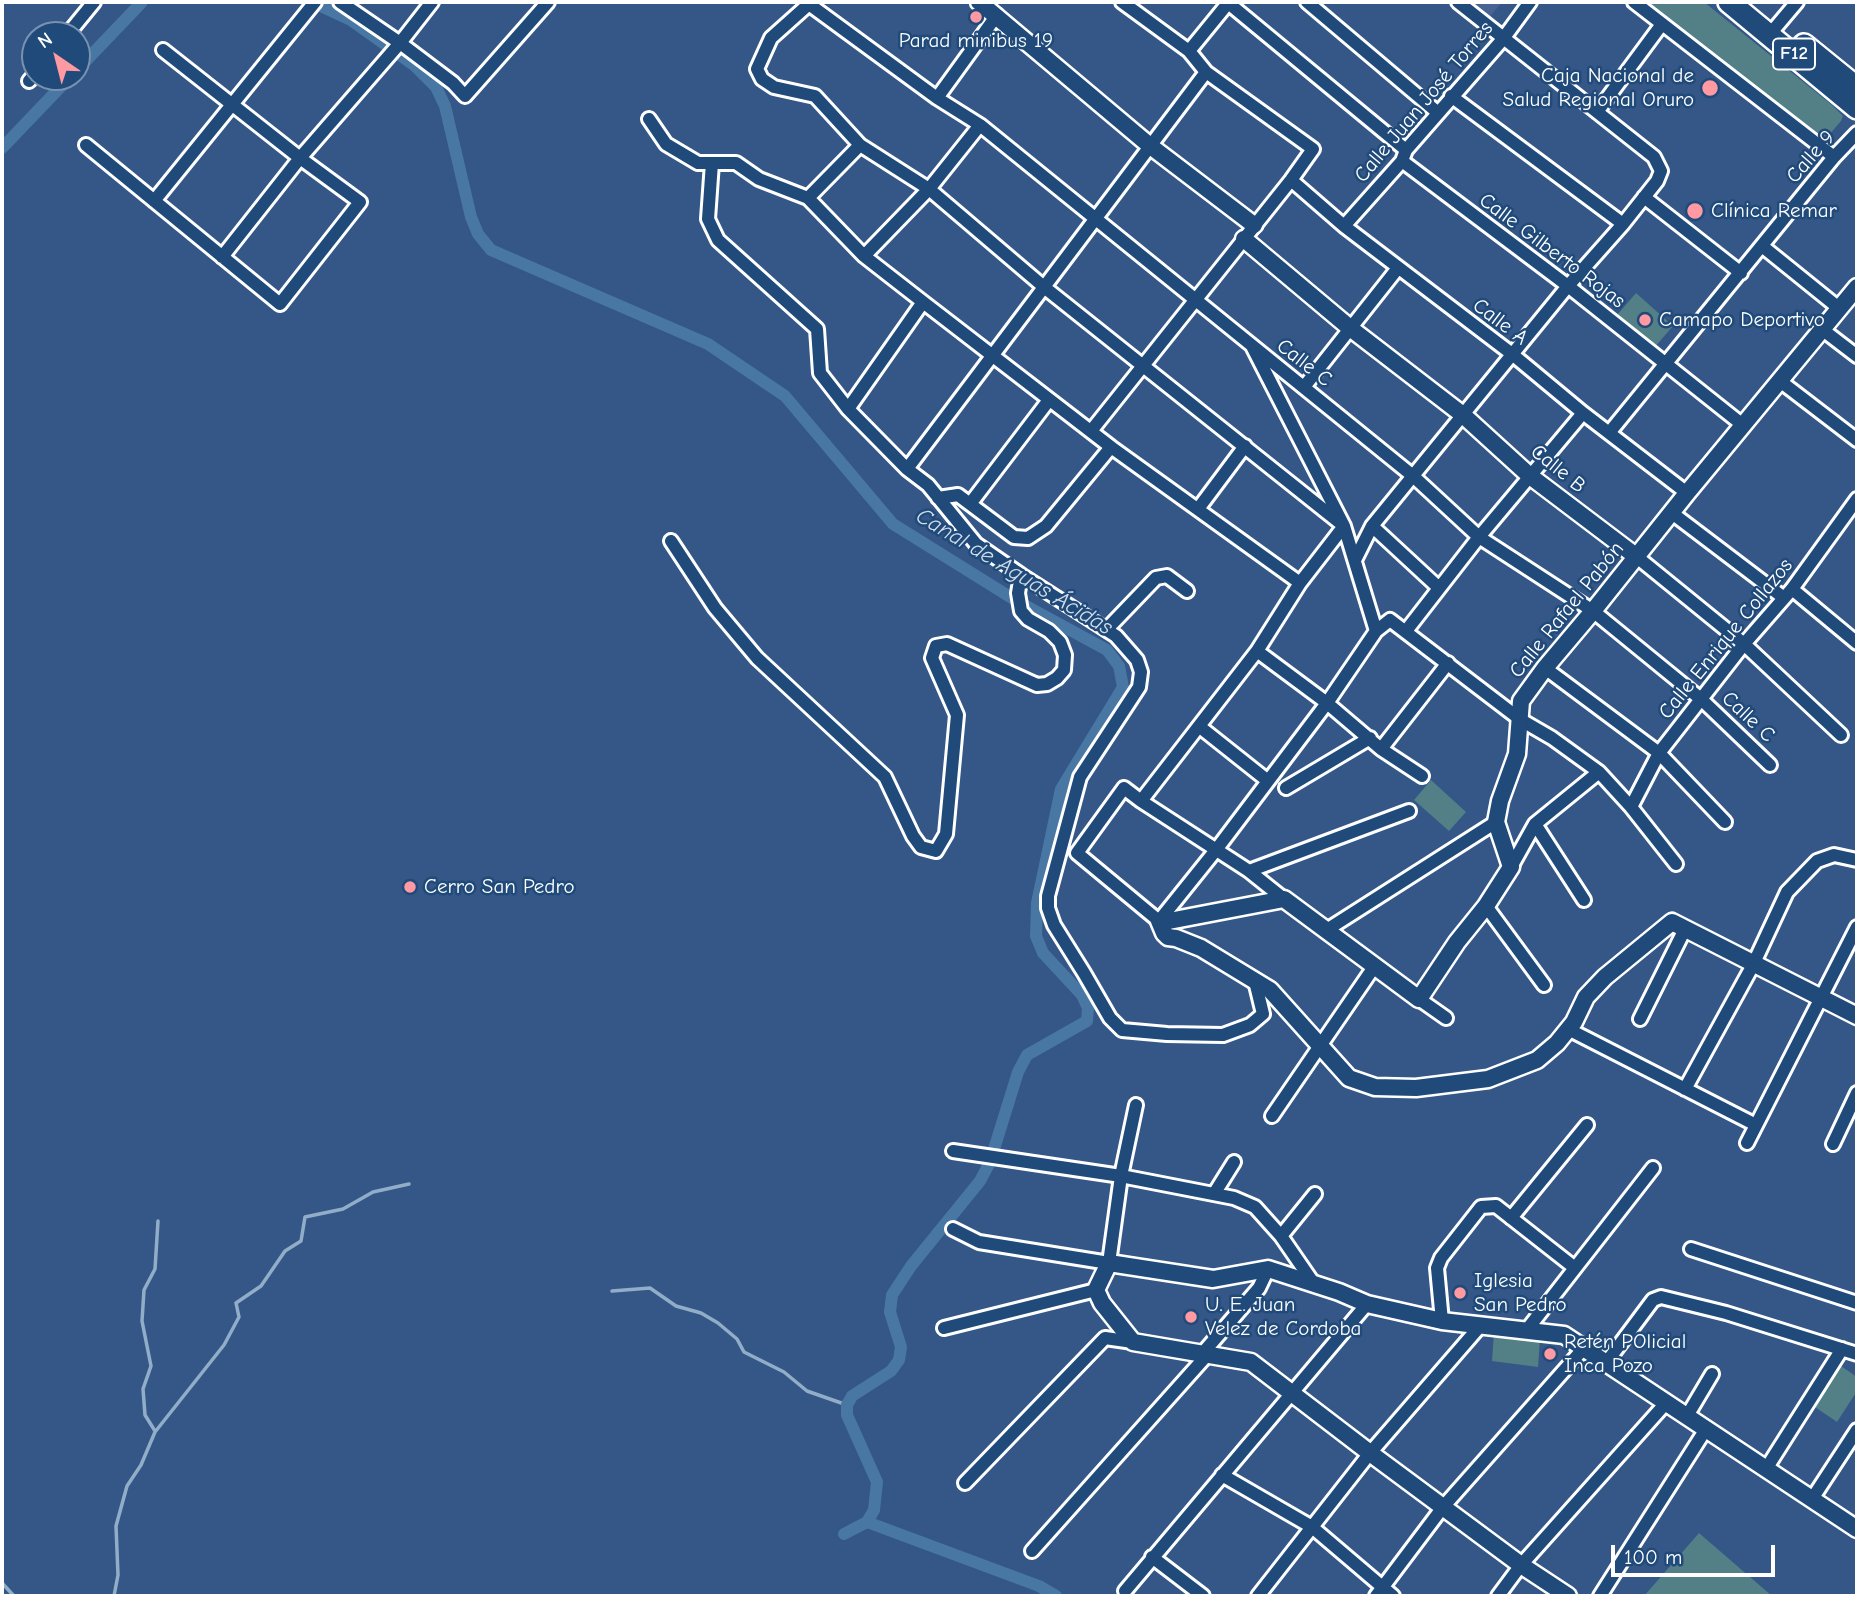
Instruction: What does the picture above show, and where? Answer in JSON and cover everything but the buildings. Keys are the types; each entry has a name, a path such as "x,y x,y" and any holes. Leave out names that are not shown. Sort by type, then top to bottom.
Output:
{"main road":[{"name":"F12","path":"1729,2 1774,29 1857,88"},
{"name":"F12","path":"1752,2 1774,29 1857,108"}],"street":[{"path":"78,21 94,2"},
{"path":"154,201 315,2"},
{"path":"340,2 400,43 453,83 465,96 548,2"},
{"path":"222,257 300,158 432,2"},
{"path":"979,2 1001,8 1149,145 1254,225"},
{"path":"1091,432 1313,149 1206,72 1189,51 1122,2"},
{"path":"1189,51 1228,2"},
{"name":"Calle Gilberto Rojas","path":"1228,2 1404,156 1744,426"},
{"path":"1307,2 1437,112"},
{"path":"1355,560 1372,526 1568,286 1623,224 1657,181 1661,171 1654,158 1458,2"},
{"name":"Calle Juan José Torres","path":"1344,226 1404,156 1437,112 1503,39 1530,2"},
{"path":"1634,2 1835,157"},
{"path":"1774,29 1797,2"},
{"path":"807,3 771,38 757,68 762,79 774,87 815,96 860,145 929,188 1044,287 1344,527"},
{"name":"Calle C","path":"807,3 937,98 979,125 1413,476 1479,537 1593,611 1702,700 1770,765"},
{"path":"937,98 1001,8"},
{"path":"1597,112 1662,24"},
{"path":"86,145 280,304 360,202 163,50"},
{"path":"907,469 1206,72"},
{"path":"1451,96 1623,224"},
{"path":"649,119 666,144 698,163 736,163 759,179 808,198 864,256 1091,432 1300,583"},
{"path":"864,256 929,188 979,125"},
{"name":"Calle 9","path":"1609,433 1857,133"},
{"path":"808,198 860,145"},
{"path":"712,163 708,219 718,240 817,329 820,373 848,409 907,469 928,485 976,544 1107,629 1127,645 1137,660 1141,672 1139,687 1080,777 1048,896 1048,908 1054,925 1110,1018 1122,1030 1214,1036 1250,1025 1263,1014 1255,981"},
{"name":"Calle A","path":"1291,180 1344,226 1512,354 1687,493"},
{"path":"1644,198 1741,273"},
{"name":"Calle B","path":"1244,239 1350,328 1464,415 1530,476 1637,556 1744,644 1841,735"},
{"path":"1762,246 1840,309"},
{"path":"1304,387 1398,268"},
{"name":"Calle Rafael Pabón","path":"1496,822 1517,754 1521,701 1687,493 1857,287"},
{"path":"848,409 923,302"},
{"path":"1823,330 1857,356"},
{"path":"1252,346 1344,527 1376,631"},
{"path":"1780,382 1857,440"},
{"path":"970,504 1049,400"},
{"path":"1406,631 1479,537 1583,413"},
{"path":"1198,509 1245,446"},
{"path":"938,498 958,495 1014,537 1028,538 1046,526 1111,447"},
{"name":"Calle Enrique Collazos","path":"1631,807 1659,753 1744,644 1788,593 1857,499"},
{"path":"1672,513 1857,643"},
{"path":"1846,514 1857,522"},
{"path":"1372,526 1439,588"},
{"path":"1141,801 1257,651 1300,583 1344,527"},
{"path":"671,541 715,608 749,648 885,777 912,836 921,847 936,851 946,834 957,715 932,658 936,646 947,644 1038,685 1058,678 1064,670 1063,648 1049,631 1028,619 1021,611 1018,593 1021,575"},
{"path":"1107,629 1156,578 1167,576 1187,591"},
{"path":"1159,921 1327,703 1376,631 1390,620 1521,720 1552,738 1599,772 1676,864"},
{"path":"1257,651 1327,703 1381,749 1422,776"},
{"path":"1381,749 1448,663"},
{"path":"1545,668 1659,753 1725,822"},
{"path":"1200,727 1268,781"},
{"path":"1286,789 1370,738"},
{"path":"1419,999 1457,942 1486,906 1535,824 1599,772"},
{"path":"1446,1018 1325,931 1249,871 1125,788 1077,853 1159,921 1168,937 1201,948 1270,990 1349,1078 1361,1084 1394,1089 1488,1079 1537,1060 1558,1043 1586,997 1605,977 1672,922 1857,1016"},
{"path":"1249,871 1409,811"},
{"path":"1325,931 1496,822 1511,867"},
{"path":"1535,824 1584,900"},
{"path":"1685,1089 1753,965 1787,892 1818,861 1834,855 1857,860"},
{"path":"1159,921 1284,899"},
{"path":"1486,906 1544,985"},
{"path":"1747,1143 1857,927"},
{"path":"1640,1019 1685,929"},
{"path":"1272,1116 1374,967"},
{"path":"1568,1029 1756,1125"},
{"path":"1833,1144 1857,1093"},
{"path":"1096,1290 1109,1263 1121,1176 1136,1105"},
{"path":"1511,1218 1587,1125"},
{"path":"953,1151 1121,1176 1234,1198 1255,1207 1281,1236 1314,1284"},
{"path":"1214,1194 1234,1162"},
{"path":"1526,1331 1653,1168"},
{"path":"1281,1236 1315,1194"},
{"path":"1442,1321 1437,1268 1441,1258 1481,1207 1496,1206 1575,1268"},
{"path":"953,1229 979,1242 1213,1279 1268,1269 1367,1304 1442,1321 1564,1335 1857,1529"},
{"path":"1691,1249 1857,1303"},
{"path":"1032,1551 1205,1354 1259,1288 1268,1269"},
{"path":"944,1328 1096,1290"},
{"path":"1096,1290 1102,1303 1133,1342"},
{"path":"1606,1363 1653,1300 1661,1297 1726,1313 1857,1354"},
{"path":"1125,1591 1367,1304"},
{"path":"1258,1596 1370,1453 1481,1325"},
{"path":"965,1483 1105,1338 1251,1362 1521,1565 1568,1596"},
{"path":"1222,1475 1312,1527 1384,1593 1443,1507 1584,1348"},
{"path":"1766,1469 1842,1349"},
{"path":"1687,1416 1712,1374"},
{"path":"1497,1596 1521,1565 1666,1403"},
{"path":"1600,1596 1706,1429"},
{"path":"1812,1499 1857,1430"},
{"path":"1152,1557 1203,1596"}],"shaded area":[{"path":"1467,2 1502,2 1488,19"}],"green space":[{"path":"1641,2 1704,2 1832,105 1843,116 1841,121 1823,142"},
{"name":"Camapo Deportivo","path":"1636,293 1673,326 1654,348 1617,315"},
{"path":"1431,780 1466,812 1449,831 1414,800"},
{"path":"1494,1332 1540,1338 1538,1367 1492,1361"},
{"path":"1838,1364 1857,1377 1857,1391 1837,1422 1812,1405"},
{"path":"1699,1533 1772,1596 1644,1596"}],"waterway":[{"name":"Canal de Aguas Ácidas","path":"91,55 142,2"},
{"name":"Canal de Aguas Ácidas","path":"323,7 351,20 386,45"},
{"name":"Canal de Aguas Ácidas","path":"400,55 436,87 445,106 471,217 478,234 491,250 708,344 785,396 893,524 1015,600 1107,650 1119,666 1123,687 1061,789 1037,903 1036,936 1043,953 1082,995 1088,1008 1087,1021 1027,1055 1018,1072 990,1162 980,1181 911,1266 892,1295 890,1312 901,1347 899,1360 891,1371 852,1396 847,1405 847,1415 877,1482 874,1510 867,1522 1039,1586 1056,1596"},
{"name":"Canal de Aguas Ácidas","path":"2,148 57,91"},
{"path":"114,1596 118,1575 116,1526 127,1486 141,1465 155,1432 224,1345 239,1317 236,1303 261,1286 285,1251 301,1241 305,1217 343,1209 373,1192 409,1184"},
{"path":"155,1431 145,1415 143,1389 151,1366 142,1321 144,1290 155,1269 158,1221"},
{"path":"612,1291 650,1288 676,1306 701,1313 718,1323 737,1339 744,1352 784,1372 807,1391 847,1405"},
{"name":"Canal de Aguas Ácidas","path":"844,1534 867,1522"},
{"path":"2,1583 14,1596"}],"place":[{"name":"Parad minibus 19","path":"976,17"},
{"name":"Caja Nacional de Salud Regional Oruro","path":"1710,88"},
{"name":"Clínica Remar","path":"1695,211"},
{"name":"Camapo Deportivo","path":"1645,320"},
{"name":"Cerro San Pedro","path":"410,887"},
{"name":"Iglesia San Pedro","path":"1460,1293"},
{"name":"U. E. Juan Velez de Cordoba","path":"1191,1317"},
{"name":"Retén POlicial Inca Pozo","path":"1550,1354"}]}
